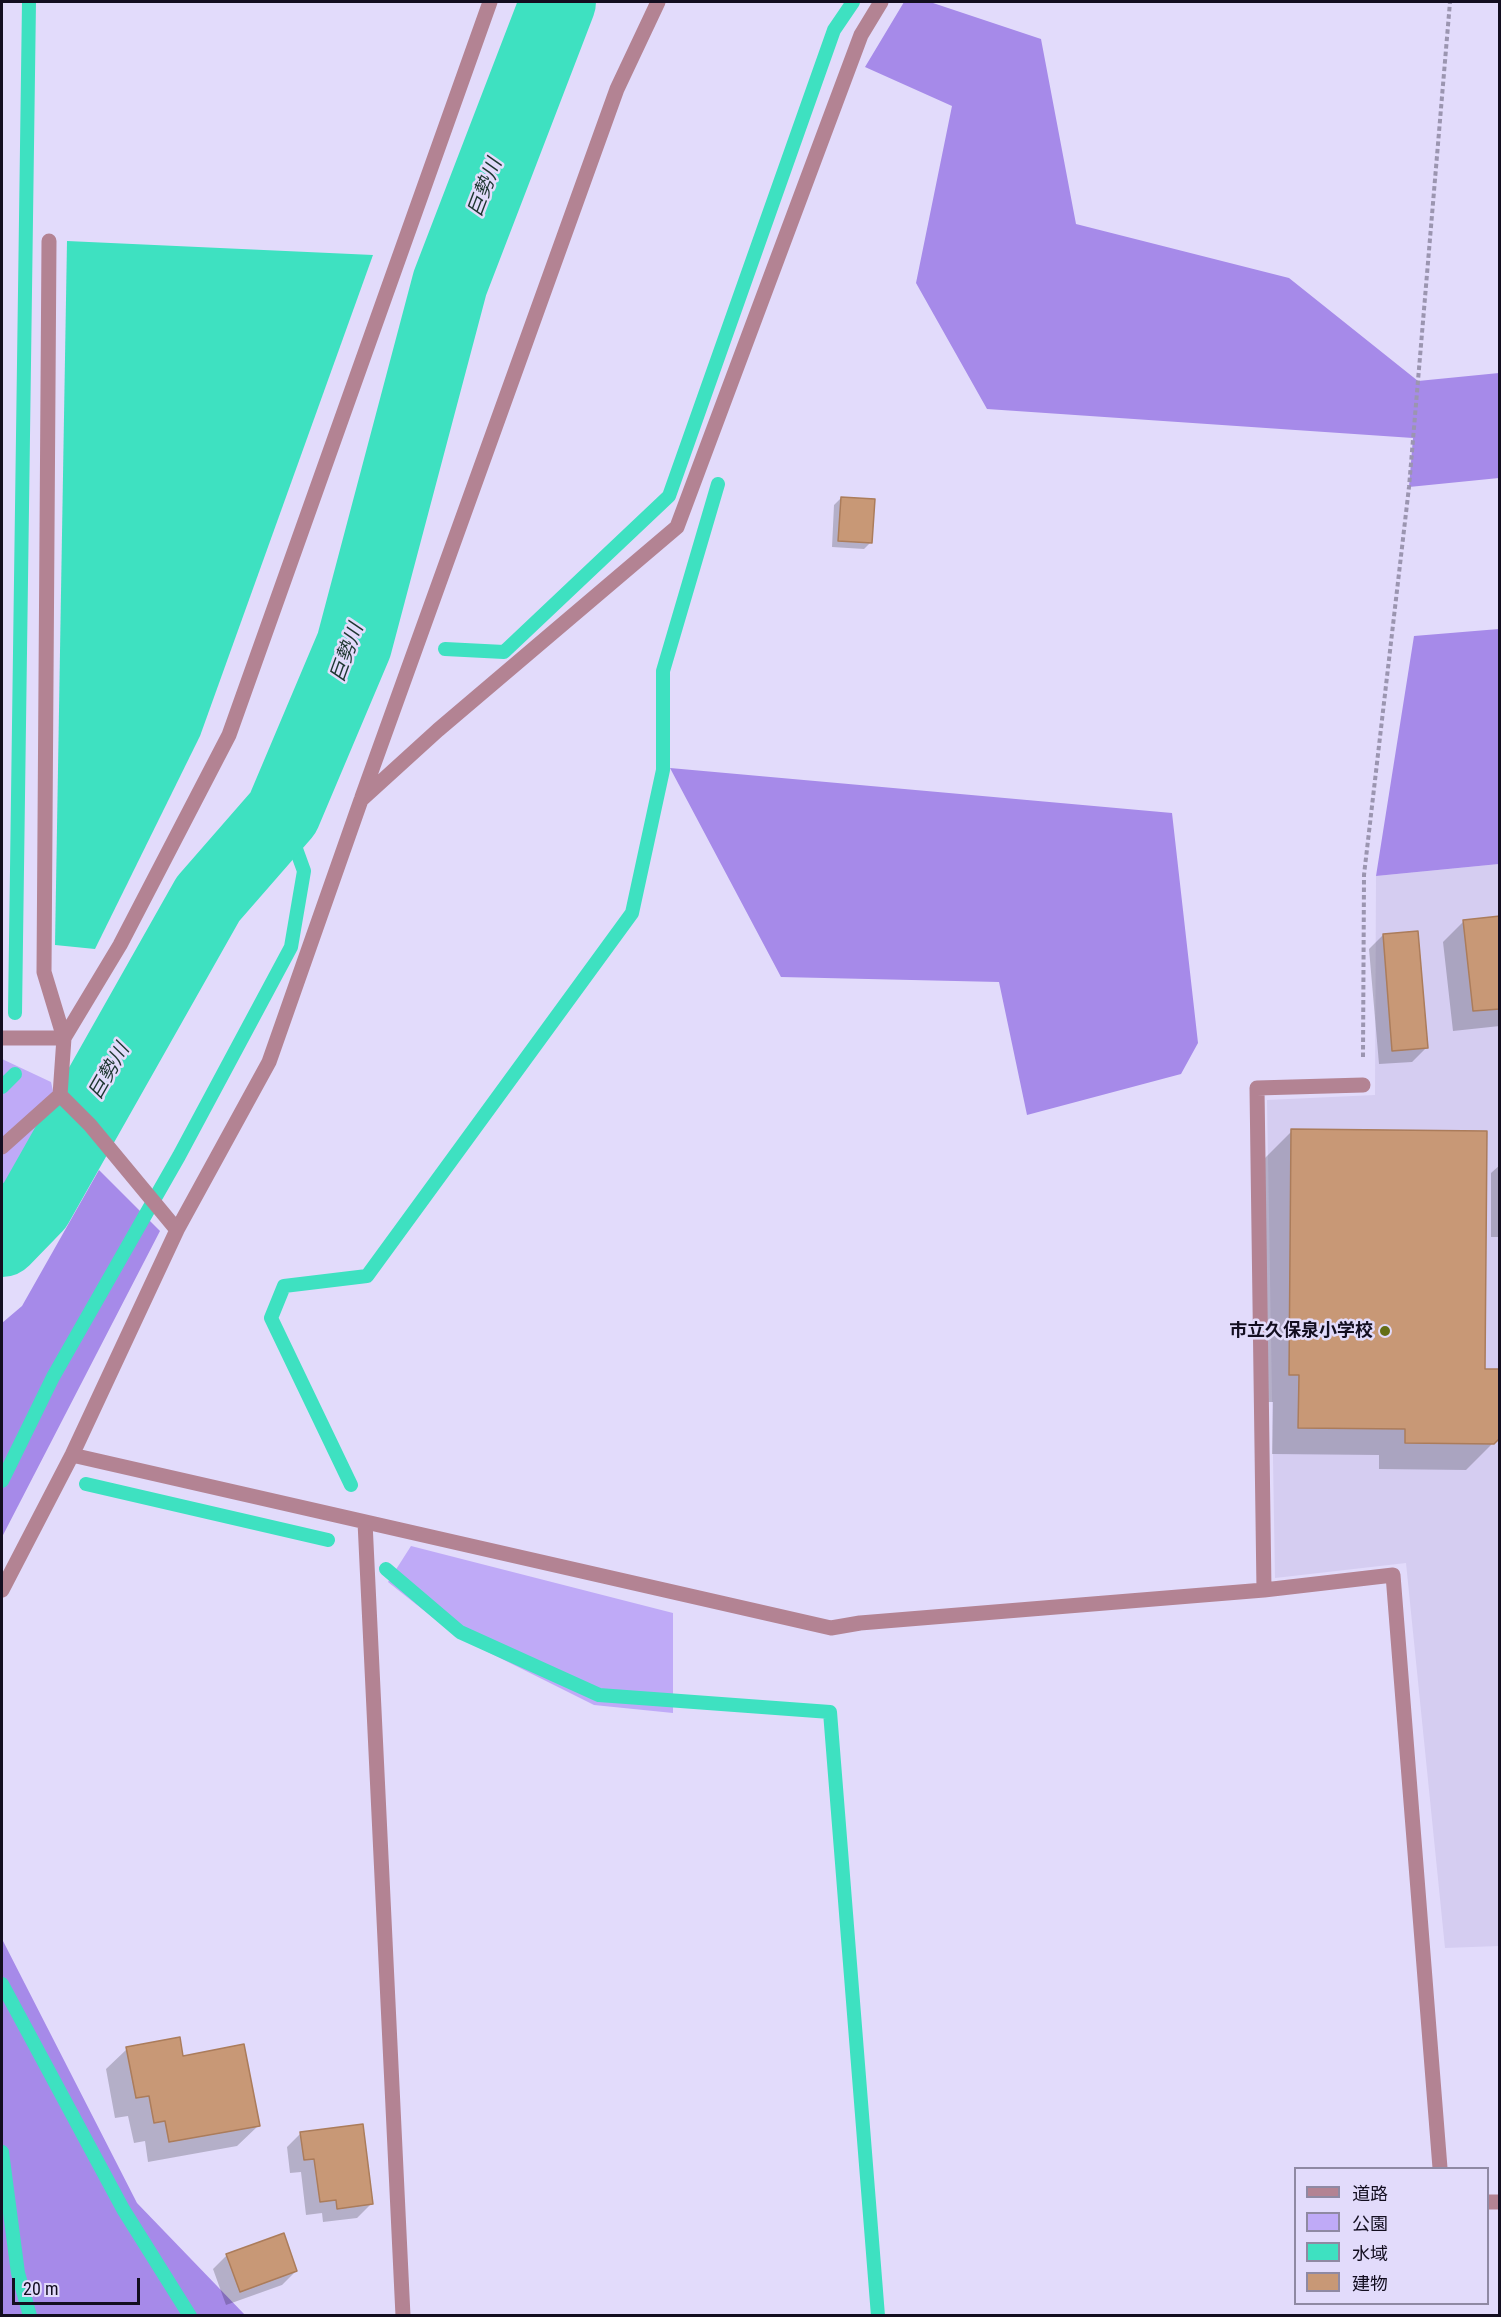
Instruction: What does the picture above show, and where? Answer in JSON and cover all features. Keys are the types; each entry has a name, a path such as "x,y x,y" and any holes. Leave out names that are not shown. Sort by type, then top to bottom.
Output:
{"street":[{"path":"64,1038 120,945 229,735 490,2"},
{"path":"2,1590 72,1455 177,1230 269,1062 617,89 658,2"},
{"path":"361,800 438,730 677,526 861,35 881,2"},
{"path":"2,1147 60,1095 64,1038 44,972 49,241"},
{"path":"2,1038 64,1038"},
{"path":"1264,1590 1257,1088 1363,1085"},
{"path":"60,1095 90,1125 177,1230"},
{"path":"72,1455 831,1628 860,1623 1264,1590 1393,1575 1440,2167"},
{"path":"366,1522 403,2316"}],"path":[{"path":"1363,1085 1364,875 1409,487 1450,2"}],"shaded area":[{"path":"904,2 930,2 1041,39 1076,224 1289,278 1418,381 1499,373 1499,478 1409,487 1413,438 987,409 916,283 952,106 865,67"},
{"path":"1499,629 1499,864 1376,876 1414,636"},
{"path":"670,768 1172,813 1198,1043 1181,1074 1027,1115 999,982 781,977"},
{"name":"市立久保泉小学校","path":"1499,864 1499,1946 1445,1948 1406,1563 1275,1578 1267,1100 1375,1095 1376,876"},
{"path":"99,1170 160,1231 2,1537 2,1323 22,1306"},
{"path":"2,1939 137,2203 245,2315 2,2315"}],"green space":[{"path":"2,1059 51,1082 61,1127 29,1192 2,1218"},
{"path":"411,1546 673,1613 673,1713 594,1705 456,1636 388,1582"}],"water":[{"path":"67,241 373,255 200,736 95,949 55,945"}],"building":[{"path":"841,497 875,499 872,543 838,541"},
{"path":"1500,916 1500,1009 1473,1011 1463,920"},
{"path":"1418,931 1428,1048 1392,1051 1383,934"},
{"path":"1291,1129 1487,1131 1485,1369 1500,1369 1500,1438 1494,1444 1405,1443 1405,1429 1298,1428 1299,1375 1289,1375"},
{"path":"180,2037 183,2056 244,2044 260,2126 169,2142 165,2121 154,2123 149,2096 136,2098 126,2047"},
{"path":"363,2124 373,2204 337,2209 336,2200 320,2202 314,2159 304,2160 300,2132"},
{"path":"284,2233 297,2271 240,2292 226,2254"}],"waterway":[{"path":"15,1013 29,2"},
{"name":"巨勢川","path":"2,1239 35,1205 208,899 283,813 354,645 450,283 558,2"},
{"path":"445,649 504,652 669,496 834,30 853,2"},
{"path":"351,1485 271,1318 284,1286 367,1276 632,913 663,770 663,671 718,484"},
{"path":"2,1481 53,1377 179,1156 291,947 304,871 283,813"},
{"path":"2,1087 15,1074"},
{"path":"86,1484 328,1540"},
{"path":"386,1569 460,1632 599,1695 830,1712 878,2316"},
{"path":"2,1984 123,2209 190,2316"},
{"path":"2,2152 18,2273 30,2316"}],"place":[{"name":"市立久保泉小学校","path":"1385,1331"}]}
